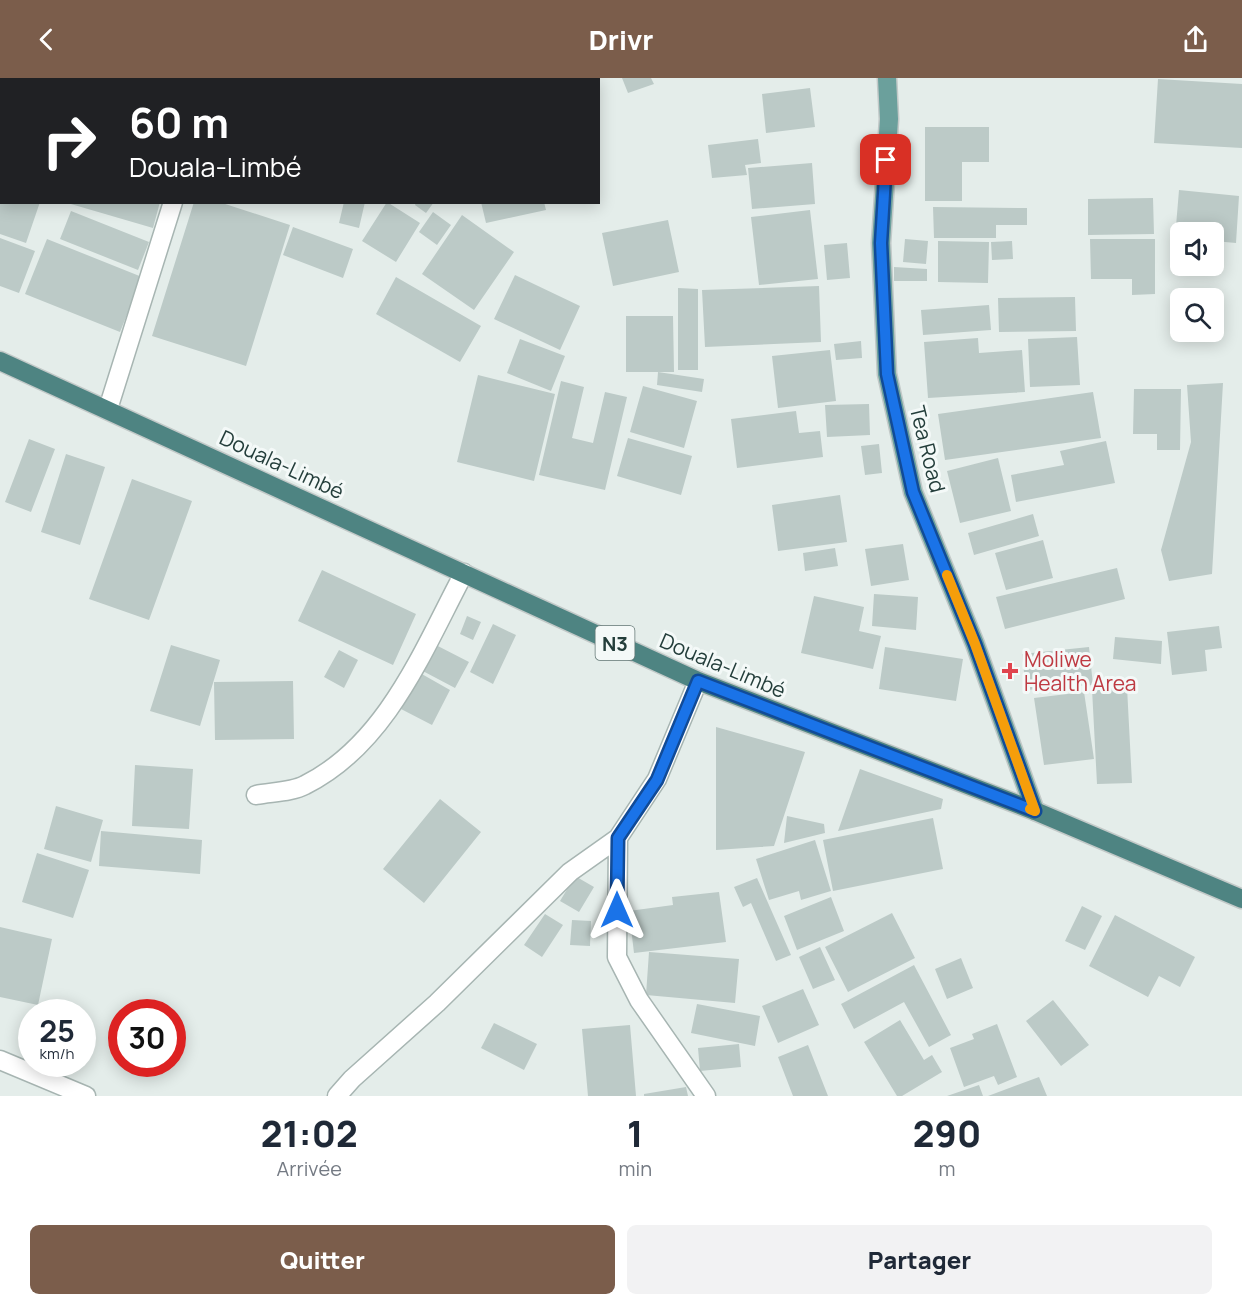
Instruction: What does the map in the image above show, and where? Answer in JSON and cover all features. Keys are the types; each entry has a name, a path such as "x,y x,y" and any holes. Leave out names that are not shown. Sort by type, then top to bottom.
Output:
{"highway":[{"name":"Douala-Limbé","path":"0,361 698,681 1035,811 1242,899"}],"main road":[{"name":"Tea Road","path":"887,78 889,119 881,243 887,374 913,492 975,644 1035,811"}],"street":[{"path":"108,409 172,204"},
{"path":"256,795 303,787 353,753 396,700 464,573"},
{"path":"337,1096 352,1079 438,1003 570,872 618,838 657,780 698,681"},
{"path":"618,838 617,957 639,1000 706,1096"},
{"path":"0,1060 86,1096"}],"building":[{"path":"622,78 651,78 654,84 628,93"},
{"path":"1158,79 1242,84 1242,148 1154,143"},
{"path":"810,88 815,127 766,133 762,94"},
{"path":"925,127 989,127 989,162 962,162 962,201 925,201"},
{"path":"758,139 761,163 745,165 747,175 712,178 708,145"},
{"path":"812,163 815,204 752,209 748,168"},
{"path":"1179,190 1239,196 1236,243 1224,242 1224,222 1176,222"},
{"path":"1153,198 1154,234 1088,235 1088,199"},
{"path":"0,204 39,204 26,243 0,234"},
{"path":"71,204 159,204 153,228"},
{"path":"193,204 225,204 290,225 246,366 152,336"},
{"path":"344,204 365,204 359,228 339,223"},
{"path":"386,204 390,204 420,223 396,262 362,241"},
{"path":"415,204 433,204 426,213"},
{"path":"481,204 544,204 546,210 486,223"},
{"path":"933,207 1027,208 1027,225 996,225 996,238 934,238"},
{"path":"810,210 818,279 759,285 751,217"},
{"path":"71,211 149,242 138,270 60,239"},
{"path":"433,212 451,225 437,245 419,232"},
{"path":"462,215 514,252 474,310 422,274"},
{"path":"668,220 679,272 613,286 602,233"},
{"path":"293,227 353,249 343,278 283,255"},
{"path":"0,238 35,251 19,293 0,286"},
{"path":"47,239 142,277 120,332 25,294"},
{"path":"905,239 928,241 926,264 903,262"},
{"path":"1090,239 1155,239 1155,294 1132,295 1132,279 1091,279"},
{"path":"938,241 989,242 988,283 938,282"},
{"path":"1012,241 1013,259 992,260 991,242"},
{"path":"847,243 850,278 827,280 824,245"},
{"path":"894,267 927,269 927,281 894,281"},
{"path":"515,275 580,306 560,350 494,319"},
{"path":"396,277 481,326 460,362 376,314"},
{"path":"819,286 821,342 705,347 702,290"},
{"path":"678,288 698,289 698,370 678,370"},
{"path":"1075,297 1076,331 999,332 998,298"},
{"path":"989,305 991,330 923,335 921,310"},
{"path":"626,316 673,316 674,372 626,372"},
{"path":"1077,337 1080,385 1030,387 1028,339"},
{"path":"978,338 979,353 1022,350 1025,392 928,398 924,342"},
{"path":"520,339 565,356 551,391 507,373"},
{"path":"861,341 862,358 836,360 834,344"},
{"path":"830,350 836,401 778,408 772,356"},
{"path":"658,372 704,379 702,392 657,385"},
{"path":"478,375 555,394 534,481 457,462"},
{"path":"561,381 584,387 572,438 593,443 605,392 627,397 605,490 539,475"},
{"path":"1223,383 1212,574 1169,581 1161,550 1191,442 1187,385"},
{"path":"643,386 697,401 684,448 630,432"},
{"path":"1134,389 1181,389 1180,450 1157,450 1157,434 1133,434"},
{"path":"1093,392 1101,438 945,460 938,414"},
{"path":"869,404 870,435 827,437 825,405"},
{"path":"796,411 799,433 820,431 823,457 737,468 731,419"},
{"path":"628,438 692,456 681,495 617,476"},
{"path":"29,439 55,449 31,512 5,502"},
{"path":"1106,441 1115,483 1016,502 1011,475 1064,465 1060,451"},
{"path":"879,444 882,473 865,475 861,446"},
{"path":"66,454 105,467 80,545 41,532"},
{"path":"998,458 1011,511 960,523 947,471"},
{"path":"132,479 192,501 149,620 89,599"},
{"path":"840,495 847,542 778,551 772,505"},
{"path":"1033,514 1039,536 974,555 968,533"},
{"path":"1043,540 1053,578 1006,590 995,553"},
{"path":"903,544 909,580 871,586 865,549"},
{"path":"835,548 838,566 805,571 803,553"},
{"path":"1117,568 1125,599 1005,629 996,597"},
{"path":"322,570 416,614 393,665 298,621"},
{"path":"874,594 918,597 916,630 872,626"},
{"path":"814,596 864,607 859,631 881,636 873,669 801,653"},
{"path":"467,616 481,622 473,640 460,634"},
{"path":"493,624 516,635 493,684 470,672"},
{"path":"1219,626 1222,648 1205,650 1207,671 1172,675 1167,632"},
{"path":"1115,637 1162,641 1161,664 1113,659"},
{"path":"432,643 469,662 455,688 419,669"},
{"path":"171,645 220,660 200,726 150,711"},
{"path":"885,647 963,659 956,701 879,689"},
{"path":"1089,647 1093,685 1026,690 1022,654"},
{"path":"339,650 358,660 344,688 324,677"},
{"path":"420,673 450,690 432,725 401,709"},
{"path":"293,681 294,739 215,740 214,682"},
{"path":"1127,687 1132,783 1097,784 1092,689"},
{"path":"1084,692 1094,759 1044,765 1034,698"},
{"path":"716,727 805,752 774,846 716,850"},
{"path":"135,765 193,769 189,829 132,826"},
{"path":"860,769 943,799 941,809 838,831"},
{"path":"440,799 481,832 424,903 383,869"},
{"path":"56,806 103,820 91,862 44,849"},
{"path":"787,816 824,824 825,833 784,843"},
{"path":"933,818 943,869 833,891 823,840"},
{"path":"101,831 202,840 200,874 99,866"},
{"path":"815,840 831,891 801,900 799,891 769,900 756,859"},
{"path":"37,853 89,870 73,918 22,902"},
{"path":"575,876 594,887 579,912 560,901"},
{"path":"757,878 791,955 776,961 751,903 743,907 734,887"},
{"path":"719,892 726,942 634,953 629,911 673,905 672,897"},
{"path":"831,897 844,931 797,950 784,916"},
{"path":"1082,906 1102,916 1085,950 1065,941"},
{"path":"892,913 915,958 848,992 825,947"},
{"path":"545,914 563,925 542,957 524,945"},
{"path":"1115,915 1195,957 1180,987 1159,976 1148,997 1089,966"},
{"path":"572,920 591,921 590,946 570,945"},
{"path":"0,927 52,939 39,999 18,1001 0,997"},
{"path":"820,947 835,980 813,989 799,957"},
{"path":"649,952 739,959 735,1003 646,995"},
{"path":"961,958 973,988 947,999 935,969"},
{"path":"914,965 951,1035 929,1047 904,1002 854,1029 841,1004"},
{"path":"803,989 819,1025 778,1043 762,1006"},
{"path":"1053,1000 1089,1045 1061,1066 1026,1021"},
{"path":"697,1004 760,1016 755,1046 691,1033"},
{"path":"900,1020 924,1060 932,1055 942,1072 902,1096 897,1096 864,1042"},
{"path":"494,1023 537,1044 524,1070 481,1048"},
{"path":"997,1024 1017,1077 998,1085 994,1076 964,1087 950,1048 974,1039 972,1034"},
{"path":"630,1025 636,1096 588,1096 582,1029"},
{"path":"739,1044 741,1067 700,1071 698,1048"},
{"path":"808,1045 828,1096 793,1096 778,1057"},
{"path":"1039,1077 1047,1096 988,1096"},
{"path":"979,1085 983,1096 947,1096"},
{"path":"686,1087 688,1096 644,1096 644,1094"}],"slow traffic":[{"path":"947,575 975,644 1035,811 1030,809"}],"place":[{"name":"Moliwe Health Area","path":"1010,671"}],"route":[{"path":"617,910 618,838 657,780 698,681 1035,811 975,644 913,492 887,374 881,243 886,160"}]}
